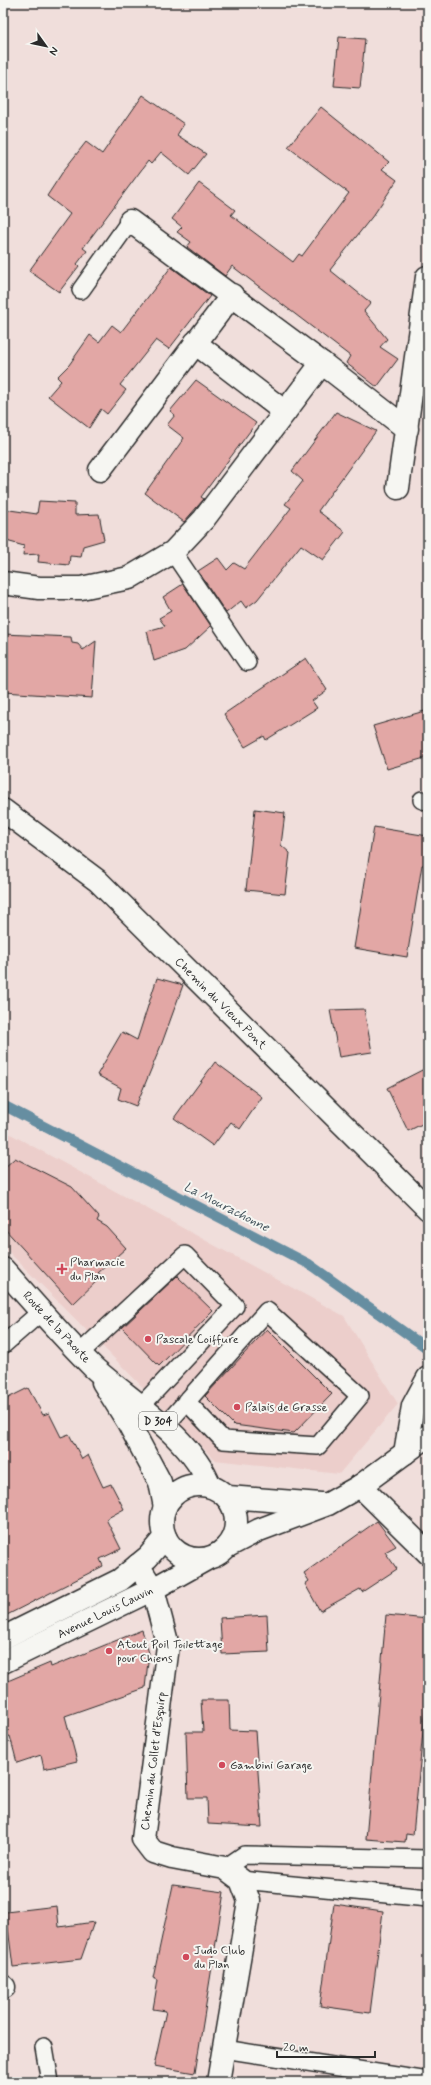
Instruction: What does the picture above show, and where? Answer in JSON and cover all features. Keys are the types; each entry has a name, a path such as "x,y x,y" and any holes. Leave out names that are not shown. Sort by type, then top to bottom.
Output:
{"street":[{"path":"130,221 232,295 407,429"},
{"path":"398,488 427,277"},
{"path":"100,470 232,295"},
{"path":"195,343 285,412"},
{"path":"3,583 39,588 81,588 129,578 173,552 204,519 322,363"},
{"name":"Chemin du Vieux Pont","path":"3,810 98,881 428,1209"},
{"name":"Route de la Paoute","path":"3,1269 87,1360 164,1427 196,1460 219,1492"},
{"name":"Route de la Paoute","path":"87,1360 129,1424 160,1482 165,1507"},
{"path":"405,1453 413,1406 428,1378"},
{"path":"328,1504 219,1492 199,1484 179,1491 171,1498 165,1507 161,1522 164,1537 171,1548 181,1555 193,1559 205,1560 214,1557 228,1546 259,1530 328,1504 360,1486 428,1436"},
{"path":"360,1486 428,1553"},
{"path":"219,1492 236,1516 237,1526 228,1546"},
{"name":"Avenue Louis Cauvin","path":"3,1638 120,1580 148,1557 164,1537"},
{"name":"Avenue Louis Cauvin","path":"3,1662 153,1590 205,1560"},
{"name":"Chemin du Collet d'Esquirp","path":"138,1565 153,1590 168,1646 142,1839 153,1852 233,1874"},
{"path":"218,2082 249,1901 233,1874"}],"lane":[{"path":"81,290 130,221"},
{"path":"173,552 247,662"},
{"path":"87,1360 185,1255 235,1306 141,1406"},
{"path":"3,1345 42,1311"},
{"path":"164,1427 186,1402 267,1311 360,1396 318,1446 223,1440 186,1402"},
{"path":"428,1859 244,1855 233,1874 428,1898"},
{"path":"44,2047 50,2082"},
{"path":"224,2048 428,2081"}],"shaded area":[{"path":"3,1130 344,1316 398,1404 339,1474 215,1460 3,1246"}],"building":[{"path":"339,37 365,39 360,88 334,86"},
{"path":"143,95 184,124 177,135 206,154 189,175 161,152 151,164 148,161 83,248 87,251 77,264 79,266 59,292 29,271 70,214 47,196 64,170 86,142 102,154"},
{"path":"321,107 389,162 382,169 397,180 375,213 330,270 371,303 364,311 387,339 380,347 398,359 377,387 346,363 350,356 232,266 225,276 187,247 191,242 177,232 182,227 172,219 199,183 235,210 231,215 293,262 299,254 302,256 349,193 288,147"},
{"path":"171,267 210,296 169,349 156,340 120,385 126,390 107,414 101,409 89,428 48,396 61,381 57,377 69,365 90,335 99,342 112,325 121,332"},
{"path":"196,380 256,423 201,497 204,499 184,522 145,493 184,438 167,425 175,415 170,411"},
{"path":"336,412 376,431 318,511 345,532 323,560 301,545 257,600 246,608 241,601 226,613 198,571 218,558 227,570 234,563 244,569 291,508 285,504 303,481 292,471"},
{"path":"39,501 75,503 75,515 99,514 104,540 83,546 81,557 70,556 69,565 38,562 39,554 23,555 24,546 3,540 3,509 37,514"},
{"path":"183,584 211,626 185,650 154,661 147,631 165,626 159,618 171,611 163,597"},
{"path":"3,634 71,637 72,643 78,644 83,650 96,641 92,698 3,692"},
{"path":"306,658 327,690 312,701 317,708 266,740 264,736 245,747 224,714"},
{"path":"428,710 428,757 387,769 373,726"},
{"path":"255,809 285,813 281,845 290,853 285,894 246,890"},
{"path":"374,827 428,836 428,865 422,865 407,957 354,948"},
{"path":"157,978 183,985 162,1043 136,1106 118,1099 121,1088 97,1075 122,1032 137,1040"},
{"path":"364,1009 372,1052 339,1057 330,1010"},
{"path":"215,1062 262,1097 240,1129 231,1122 213,1146 174,1118"},
{"path":"428,1067 428,1121 408,1131 387,1088"},
{"path":"15,1158 72,1187 99,1217 97,1221 107,1227 126,1248 98,1273 102,1276 73,1304 3,1227 3,1169"},
{"path":"177,1276 213,1311 159,1366 122,1328"},
{"path":"267,1329 332,1394 294,1433 234,1425 205,1396"},
{"path":"28,1388 43,1415 49,1413 61,1437 69,1434 82,1459 88,1455 103,1487 111,1484 124,1509 106,1519 121,1549 100,1559 103,1566 3,1617 3,1412 8,1398"},
{"path":"377,1521 396,1546 385,1552 397,1569 362,1592 360,1589 320,1611 305,1584 309,1581 304,1573"},
{"path":"267,1615 269,1652 222,1654 220,1618"},
{"path":"386,1615 428,1619 428,1700 426,1700 413,1835 406,1834 405,1842 366,1839"},
{"path":"142,1630 149,1653 145,1688 65,1716 77,1761 44,1769 41,1755 17,1763 10,1736 3,1738 3,1683 50,1663 51,1667"},
{"name":"Gambini Garage","path":"201,1700 229,1700 230,1730 255,1731 262,1827 208,1824 207,1798 188,1798 186,1732 203,1732"},
{"name":"Judo Club du Plan","path":"173,1885 224,1892 195,2073 154,2066 166,2011 153,2009 158,1980 153,1978"},
{"path":"334,1904 383,1911 370,2013 320,2006"},
{"path":"57,1906 59,1927 94,1922 81,1959 13,1967 6,1912"}],"waterway":[{"name":"La Mourachonne","path":"3,1105 309,1264 428,1349"}],"place":[{"name":"Pharmacie du Plan","path":"62,1269"},
{"name":"Pascale Coiffure","path":"148,1339"},
{"name":"Palais de Grasse","path":"237,1407"},
{"name":"Atout Poil Toilettage pour Chiens","path":"109,1651"},
{"name":"Gambini Garage","path":"222,1765"},
{"name":"Judo Club du Plan","path":"186,1957"}]}
